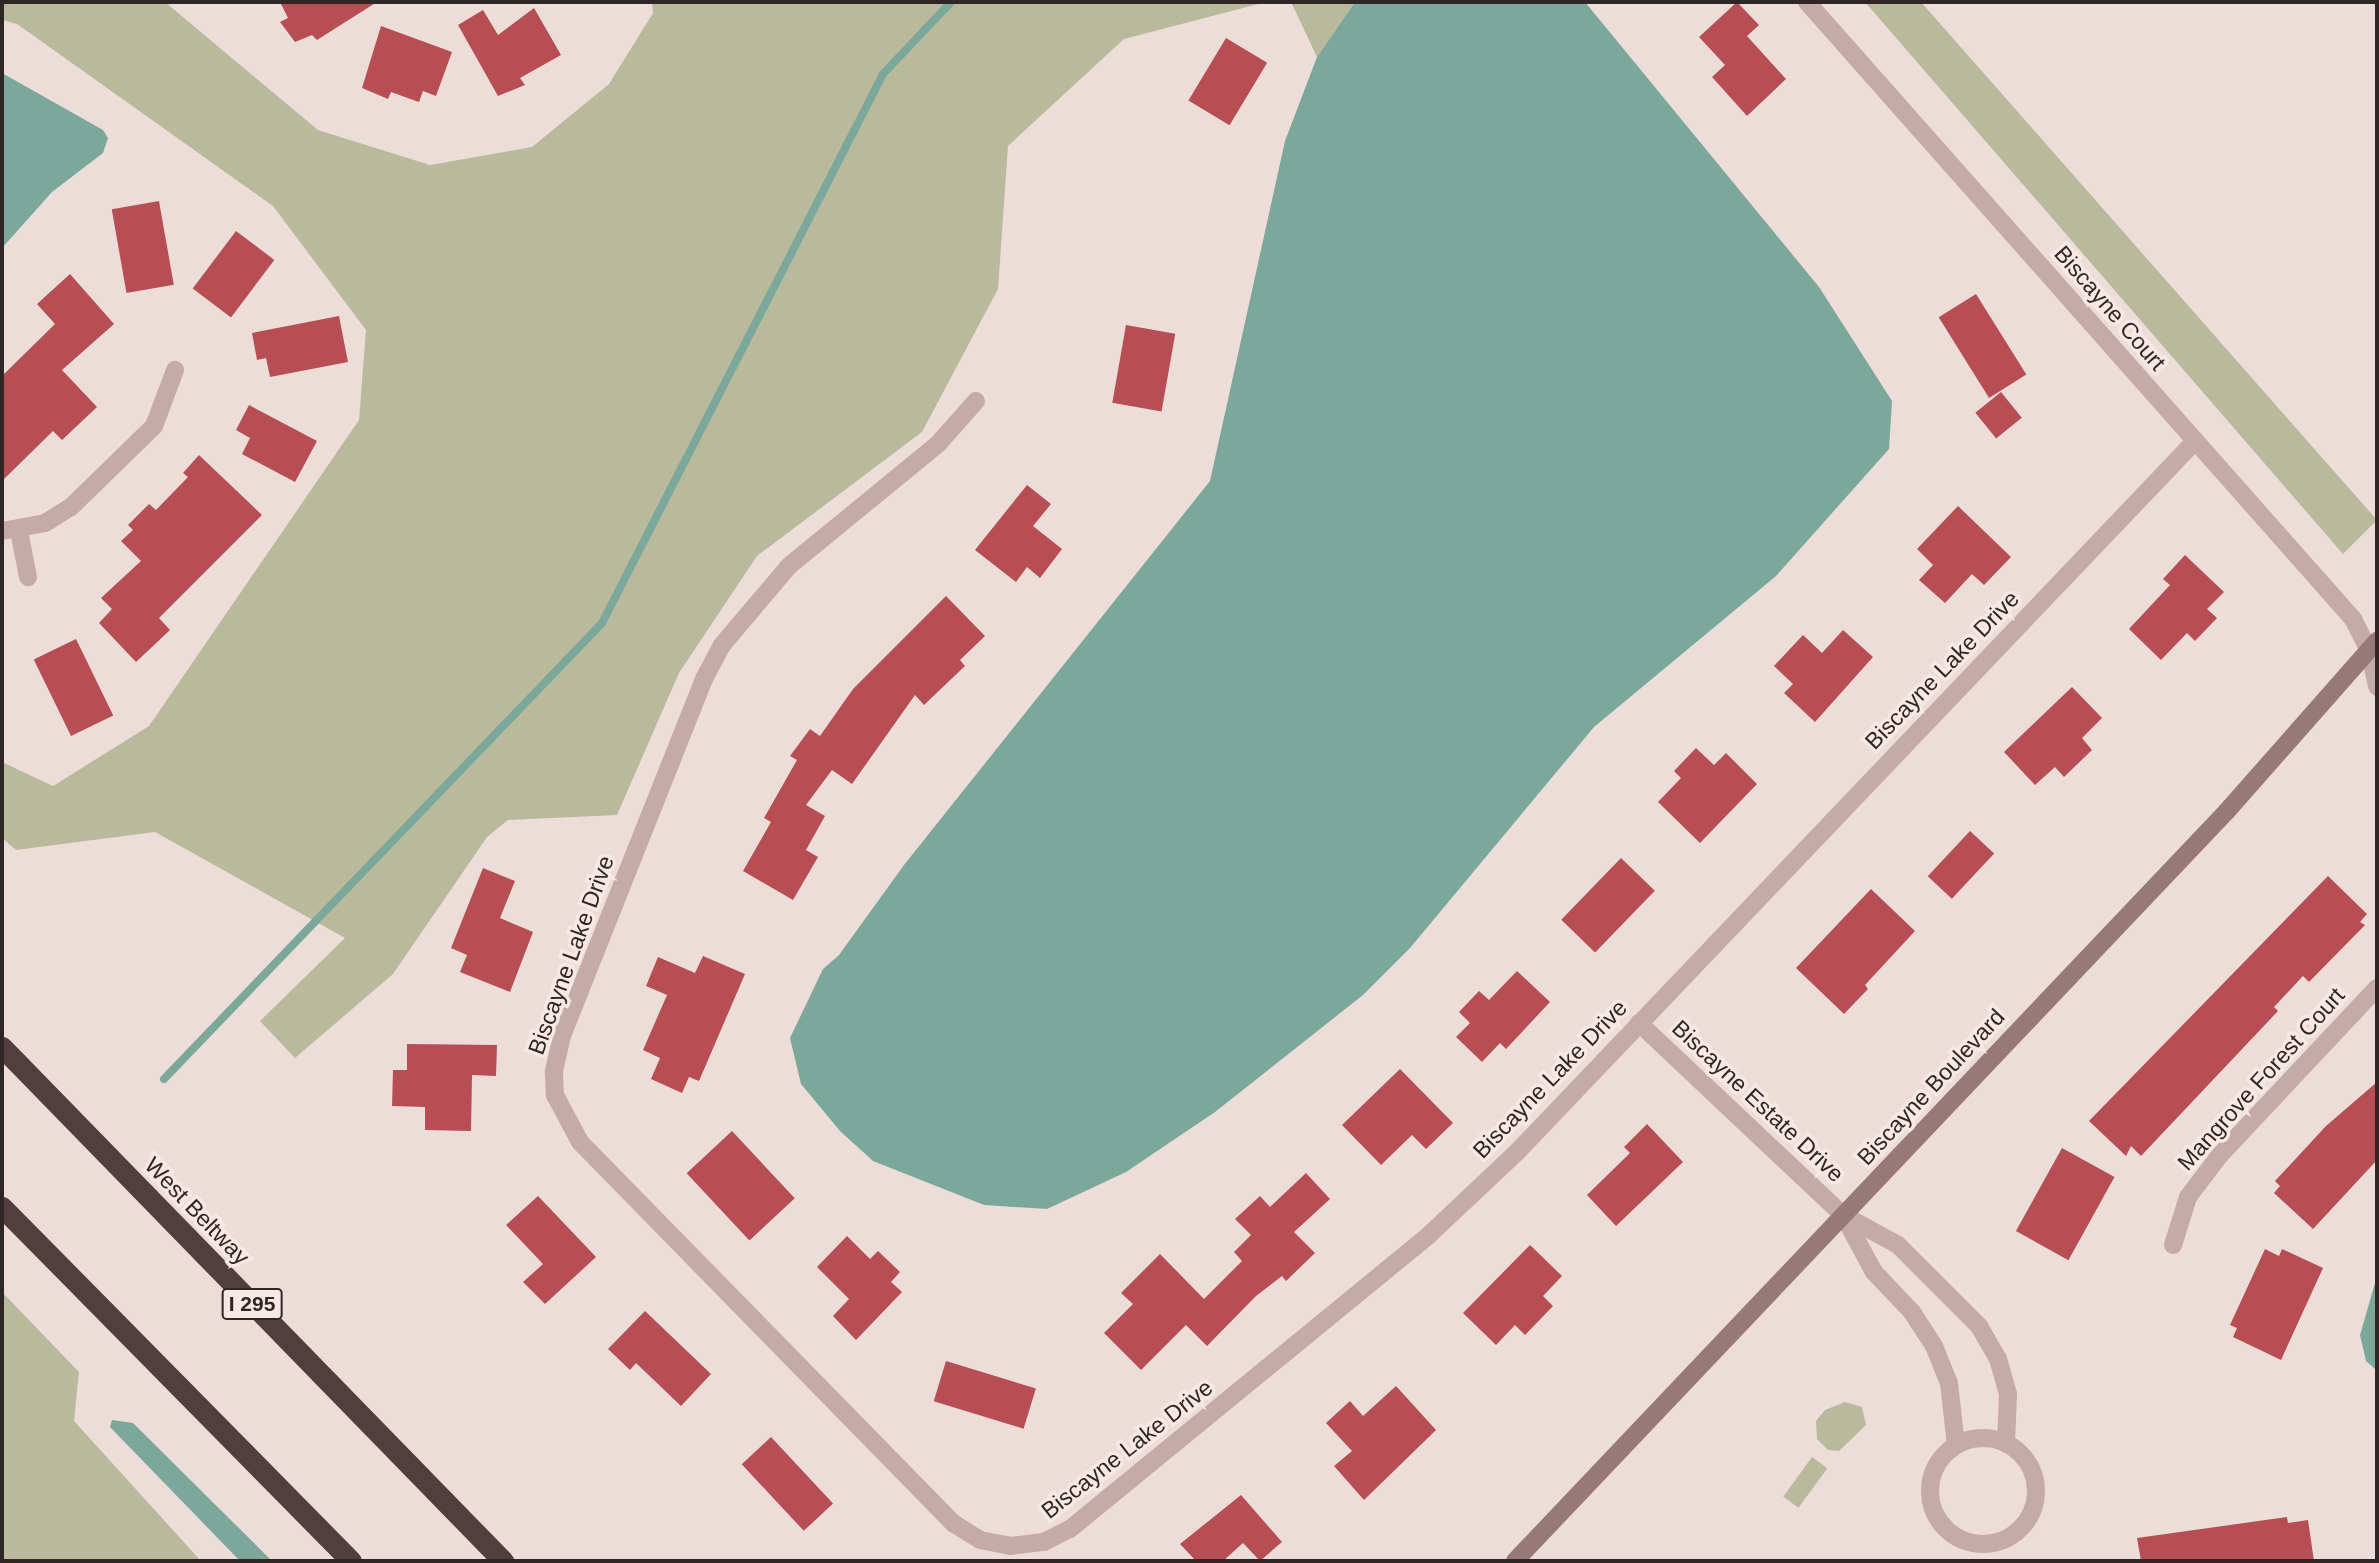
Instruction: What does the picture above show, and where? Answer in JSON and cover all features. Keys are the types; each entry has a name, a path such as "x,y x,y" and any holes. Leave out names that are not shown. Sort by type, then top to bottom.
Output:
{"highway":[{"name":"West Beltway","path":"2,1047 503,1561"},
{"path":"2,1207 351,1561"}],"street":[{"name":"Biscayne Court","path":"1807,2 2353,620 2375,649 2377,687"},
{"path":"28,577 10,531 45,523 71,507 154,426 175,370"},
{"name":"Biscayne Lake Drive","path":"976,401 938,444 789,566 722,645 704,679 562,1036 554,1072 555,1095 580,1142 953,1523 980,1540 1010,1545 1044,1542 1070,1529 1430,1234 1519,1150 2194,441"},
{"name":"Biscayne Boulevard","path":"1515,1561 2178,862 2375,649"},
{"name":"Mangrove Forest Court","path":"2173,1245 2188,1197 2220,1155 2377,988"},
{"name":"Biscayne Estate Drive","path":"1639,1023 1843,1215"},
{"path":"1843,1215 1898,1245 1979,1326 1998,1359 2008,1394 2006,1443"},
{"path":"1843,1215 1869,1266 1912,1312 1934,1346 1949,1383 1956,1445"},
{"path":"1972,1438 2006,1443 2031,1466 2036,1501 2018,1531 1986,1544 1952,1534 1932,1505 1934,1470 1956,1445 1972,1438"}],"green space":[{"path":"2,2 165,2 318,130 430,165 532,147 609,84 653,13 652,2 1266,2 1124,39 1008,146 998,289 922,432 757,556 679,673 617,815 508,820 487,837 393,974 295,1058 260,1021 345,938 155,832 16,850 2,838 2,762 53,786 149,726 359,420 366,330 273,206 17,24 2,20"},
{"path":"1291,2 1355,2 1317,57"},
{"path":"1865,2 1921,2 2377,520 2343,554"},
{"path":"2,1292 79,1372 74,1421 201,1561 2,1561"},
{"path":"1845,1402 1862,1407 1866,1425 1839,1451 1828,1450 1817,1439 1816,1421 1825,1410"},
{"path":"1812,1457 1827,1468 1799,1508 1783,1497"}],"water":[{"path":"1355,2 1585,2 1819,287 1892,401 1889,449 1776,576 1594,727 1410,948 1363,995 1215,1112 1126,1172 1047,1209 984,1205 873,1161 840,1131 801,1084 790,1038 823,969 839,955 904,865 1210,481 1285,141 1317,57"},
{"path":"2,73 103,130 108,138 103,153 52,192 2,248"},
{"path":"2377,1276 2377,1371 2366,1361 2360,1335"},
{"path":"112,1420 133,1423 272,1561 240,1561 110,1427"}],"building":[{"path":"280,2 377,2 317,40 312,35 295,42 280,22 288,18"},
{"path":"1737,2 1759,25 1747,36 1786,79 1747,116 1712,77 1725,65 1699,37"},
{"path":"534,8 561,55 520,78 525,85 498,96 458,25 483,10 498,35"},
{"path":"381,26 452,52 436,96 423,91 419,102 391,92 388,99 362,88"},
{"path":"1226,38 1267,63 1230,125 1188,101"},
{"path":"159,201 174,285 126,293 112,209"},
{"path":"236,231 274,260 231,317 193,289"},
{"path":"70,274 114,324 62,370 97,407 62,440 53,431 2,481 2,376 55,324 37,304"},
{"path":"1976,294 2026,375 1989,398 1939,317"},
{"path":"339,316 348,362 270,377 266,358 257,360 252,333"},
{"path":"1126,325 1175,334 1162,411 1112,403"},
{"path":"2001,392 2022,418 1996,438 1975,413"},
{"path":"249,405 317,441 295,482 242,454 250,438 236,430"},
{"path":"199,455 262,515 159,618 170,630 136,662 99,623 112,609 101,598 141,561 121,541 133,530 128,525 149,504 156,510 188,477 183,473"},
{"path":"1027,485 1051,504 1033,526 1062,549 1040,578 1027,567 1016,582 975,550"},
{"path":"1958,506 2011,557 1984,585 1972,574 1945,603 1919,580 1933,565 1917,549"},
{"path":"2185,555 2224,592 2207,609 2217,618 2195,641 2187,633 2161,660 2129,629 2170,585 2163,579"},
{"path":"946,596 985,636 960,660 965,666 924,705 915,695 852,784 832,770 806,805 825,816 806,850 818,857 793,900 743,871 771,822 764,818 797,760 790,756 810,729 820,736 853,689"},
{"path":"1843,630 1873,657 1815,722 1784,693 1793,684 1774,666 1803,635 1822,653"},
{"path":"76,639 113,715 71,736 34,660"},
{"path":"2072,687 2102,718 2082,738 2092,750 2064,777 2055,767 2035,785 2004,752"},
{"path":"1696,748 1714,765 1726,753 1757,784 1700,843 1658,802 1681,778 1674,771"},
{"path":"1970,831 1994,854 1952,899 1928,876"},
{"path":"1621,858 1655,891 1595,953 1561,920"},
{"path":"483,868 515,881 500,918 533,932 510,992 460,972 467,955 451,948"},
{"path":"2328,876 2367,914 2360,922 2365,925 2309,982 2303,976 2274,1007 2278,1011 2141,1156 2131,1146 2126,1156 2089,1121"},
{"path":"1871,889 1915,931 1865,985 1868,989 1844,1014 1796,968"},
{"path":"703,956 745,974 699,1081 689,1077 682,1093 651,1079 660,1058 643,1050 667,995 646,986 658,957 695,973"},
{"path":"1517,971 1550,1002 1506,1049 1500,1043 1482,1062 1456,1037 1470,1023 1459,1012 1479,991 1489,1000"},
{"path":"407,1044 497,1045 496,1076 472,1075 471,1131 425,1130 425,1107 392,1106 393,1070 407,1070"},
{"path":"1400,1069 1453,1123 1426,1149 1412,1135 1381,1165 1342,1125"},
{"path":"2377,1082 2377,1160 2313,1229 2274,1193 2280,1186 2275,1181 2326,1126"},
{"path":"1647,1124 1683,1162 1616,1226 1587,1195 1630,1153 1624,1147"},
{"path":"732,1131 795,1198 749,1241 687,1173"},
{"path":"2062,1148 2114,1177 2068,1260 2016,1231"},
{"path":"1306,1173 1330,1199 1294,1232 1315,1253 1286,1281 1282,1276 1256,1296 1207,1346 1186,1325 1141,1370 1104,1333 1133,1304 1121,1293 1160,1254 1204,1299 1242,1261 1234,1252 1251,1235 1235,1219 1260,1196 1270,1207"},
{"path":"538,1196 596,1257 545,1304 523,1282 543,1264 506,1225"},
{"path":"847,1236 870,1259 878,1251 900,1272 891,1282 902,1292 856,1340 833,1316 849,1299 817,1267"},
{"path":"1530,1245 1562,1276 1543,1296 1553,1306 1525,1335 1515,1325 1496,1345 1463,1313"},
{"path":"2265,1249 2279,1256 2282,1249 2323,1268 2281,1360 2233,1337 2237,1328 2230,1325"},
{"path":"645,1311 711,1374 681,1406 636,1363 630,1370 608,1349"},
{"path":"946,1361 1036,1388 1024,1429 934,1401"},
{"path":"1396,1386 1436,1430 1364,1500 1334,1466 1352,1451 1326,1423 1350,1401 1363,1416"},
{"path":"771,1437 833,1504 804,1531 742,1464"},
{"path":"1241,1495 1282,1542 1260,1561 1243,1543 1223,1561 1196,1561 1180,1544"},
{"path":"2287,1517 2288,1523 2308,1520 2314,1561 2141,1561 2137,1538"}],"waterway":[{"path":"164,1079 602,623 883,74 951,2"}]}
